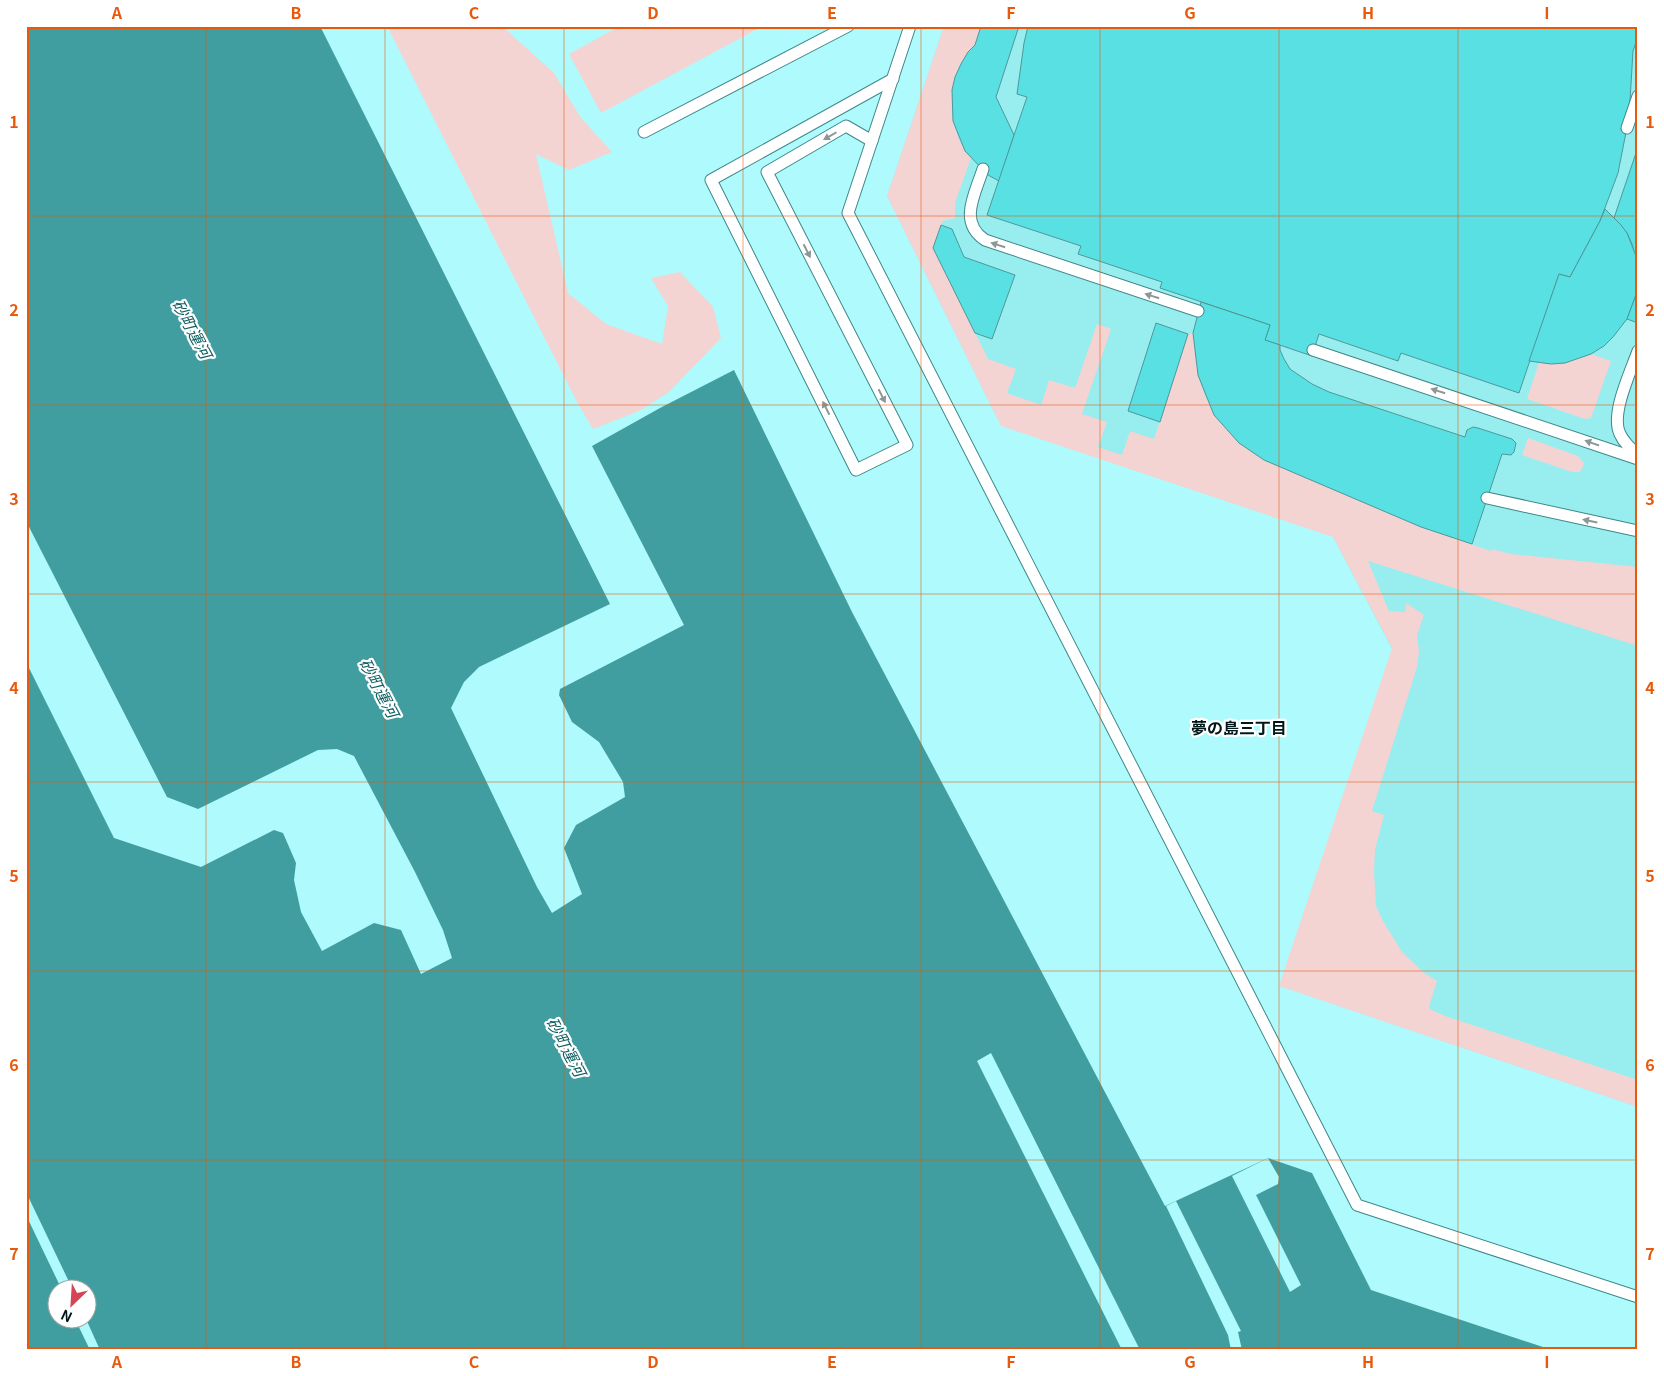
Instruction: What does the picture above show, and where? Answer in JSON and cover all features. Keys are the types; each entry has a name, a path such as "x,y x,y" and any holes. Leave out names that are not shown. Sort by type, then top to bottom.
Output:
{"lane":[{"path":"644,132 848,26"},
{"path":"910,26 848,213 1358,1204 1638,1297"},
{"path":"872,142 846,126 766,172 907,445 856,470 711,180 893,79"},
{"path":"1627,128 1638,96"},
{"path":"983,169 969,213 972,227 977,235 985,240 1198,311"},
{"path":"1313,350 1638,457"},
{"path":"1638,351 1619,406 1617,419 1619,433 1627,446 1638,457"},
{"path":"1487,498 1638,531"}],"shaded area":[{"path":"387,26 502,26 554,73 581,118 612,152 569,170 536,154 568,293 606,324 662,344 668,306 651,278 680,272 713,307 721,338 669,392 639,411 593,429 578,404"},
{"path":"620,26 763,26 601,113 569,54"},
{"path":"944,26 1638,26 1638,1107 1283,987 1392,649 1333,537 1334,528 998,420 887,196"},
{"path":"944,26 981,26 975,45 964,58 956,74 952,99 954,125 958,137 971,158 955,203 955,218 943,221 933,248 988,359 1016,369 1007,393 1041,405 1049,380 1075,388 1097,324 1111,329 1082,414 1107,422 1098,447 1122,455 1130,431 1154,439 1188,334 1193,333 1198,375 1214,415 1239,443 1264,460 1421,527 1491,551 1492,549 1511,554 1638,567 1638,646 1368,561 1389,611 1405,612 1406,603 1424,615 1417,635 1419,651 1417,667 1372,811 1384,815 1375,850 1374,871 1376,906 1383,921 1402,952 1423,972 1437,981 1429,1006 1430,1009 1445,1016 1638,1080 1638,1107 1279,986 1392,648 1333,537 1001,426 887,196"},
{"path":"1591,354 1611,361 1591,418 1585,419 1527,399 1539,362 1566,362"},
{"path":"1528,438 1578,456 1584,464 1580,472 1572,472 1522,455"}],"water":[{"name":"砂町運河","path":"26,26 320,26 610,604 479,667 464,682 451,708 537,887 552,913 582,894 564,848 576,825 625,797 623,782 599,742 572,722 559,695 560,689 684,625 592,446 734,370 852,612 1165,1206 1268,1158 1312,1173 1371,1290 1552,1350 26,1350 26,662 114,838 201,867 274,830 283,833 296,863 294,880 301,912 322,951 374,923 401,930 421,974 452,958 443,930 415,872 354,756 337,749 318,750 198,809 167,797 26,521"}],"pier":[{"path":"991,1053 1140,1350 1122,1350 977,1061"},
{"path":"1268,1158 1279,1177 1278,1184 1256,1195 1301,1285 1290,1292 1232,1176"},
{"path":"26,1192 67,1278 56,1278 26,1215"},
{"path":"1176,1201 1241,1331 1238,1332 1242,1350 1231,1350 1228,1335 1166,1206"},
{"path":"79,1328 90,1328 100,1350 90,1350"}],"building":[{"path":"981,26 1019,26 996,97 1014,135 999,181 988,175 965,151 953,121 952,90 955,77 968,52 975,45"},
{"path":"1028,26 1638,26 1638,36 1633,51 1629,117 1618,173 1600,221 1570,277 1559,274 1519,393 1401,353 1398,361 1319,334 1312,356 1265,340 1270,325 1160,288 1162,282 1078,254 1081,246 987,215 1027,97 1017,94"},
{"path":"1638,147 1638,269 1632,244 1627,233 1614,218"},
{"path":"1605,209 1627,233 1636,256 1638,269 1637,292 1627,319 1604,346 1591,354 1565,363 1551,364 1529,361 1559,274 1570,277"},
{"path":"941,225 952,229 964,257 1015,275 992,339 975,333 933,248"},
{"path":"1638,282 1638,323 1627,319 1637,292"},
{"path":"1201,302 1270,325 1265,340 1280,345 1280,350 1290,369 1312,384 1329,392 1465,437 1467,430 1473,427 1512,439 1516,443 1514,452 1511,455 1502,454 1472,544 1421,527 1264,460 1239,443 1214,415 1198,375 1193,333"},
{"path":"1156,323 1188,334 1160,422 1128,411"}],"district":[{"name":"夢の島三丁目","path":"1239,728"}]}
